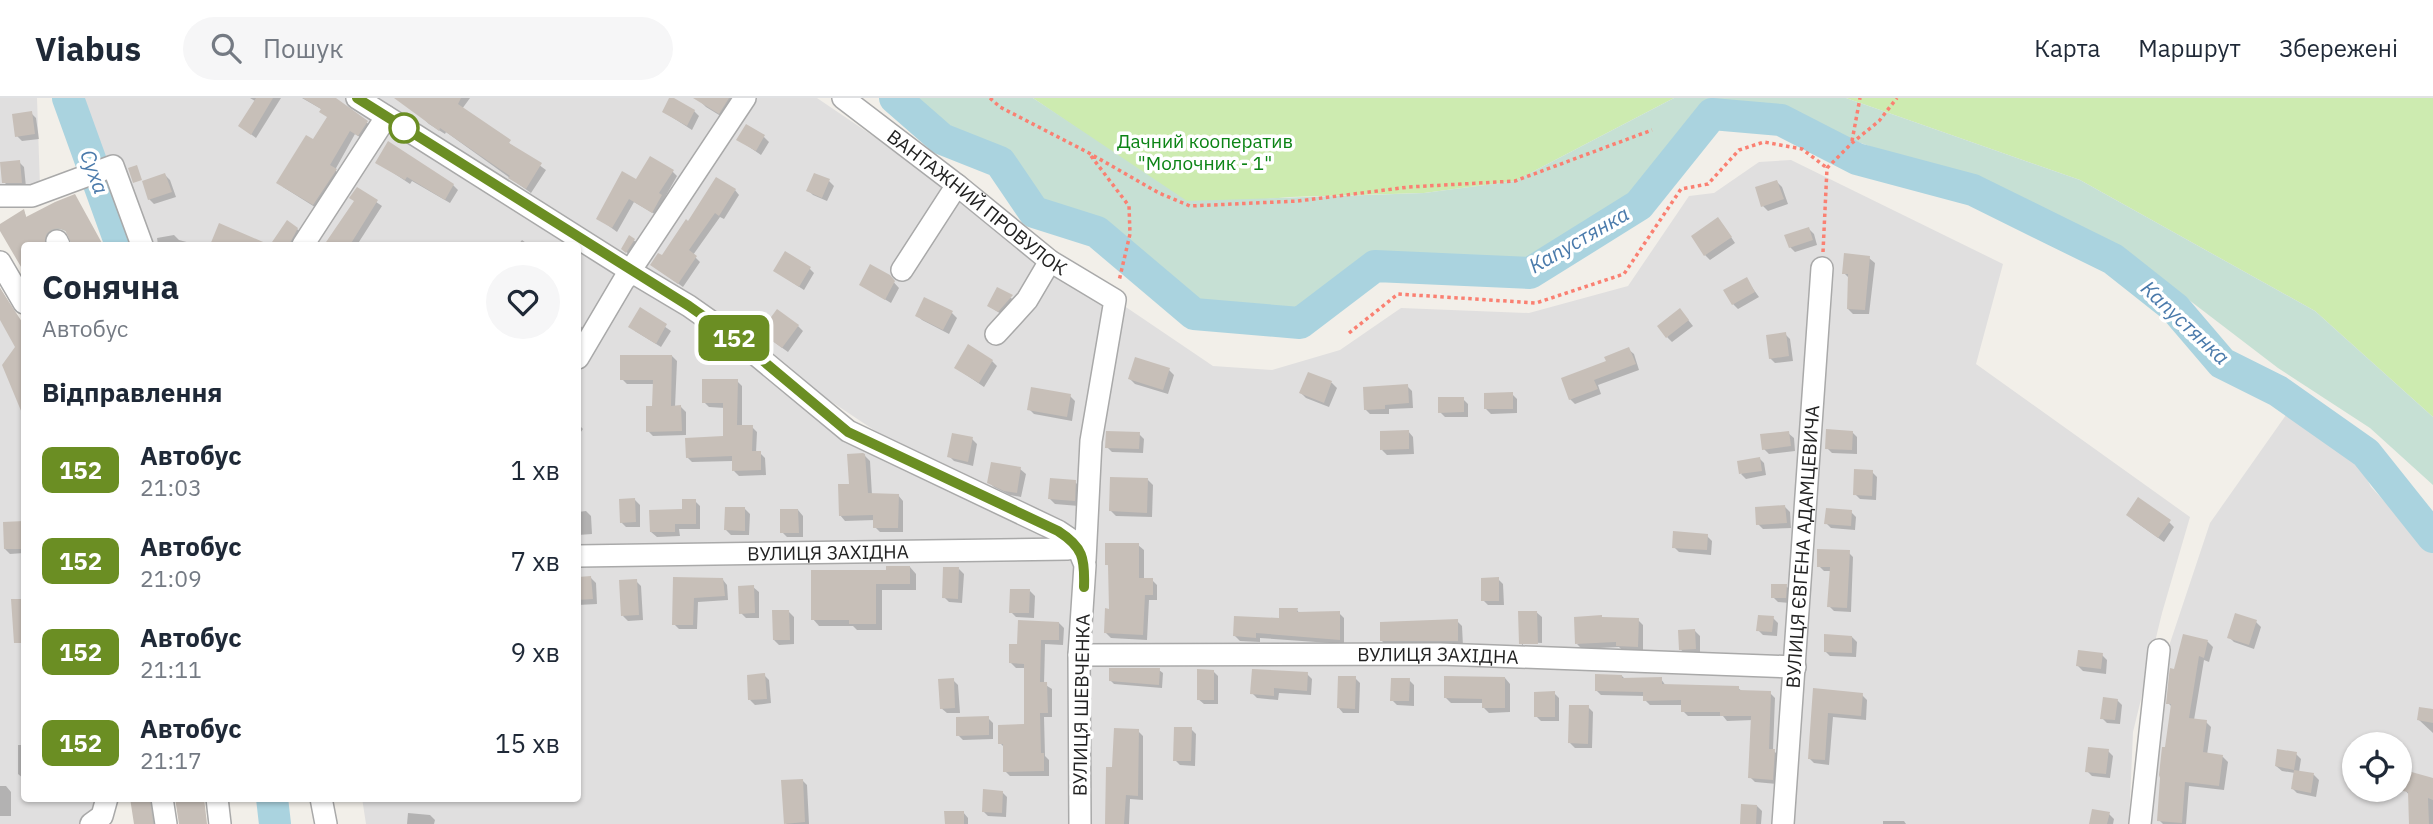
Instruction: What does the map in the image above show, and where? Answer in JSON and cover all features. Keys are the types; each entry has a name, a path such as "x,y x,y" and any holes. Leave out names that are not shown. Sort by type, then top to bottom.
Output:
{"street":[{"path":"357,98 689,306 743,344 848,432 1058,531 1076,543 1085,565"},
{"path":"581,353 624,279 632,272 634,265 745,98"},
{"name":"ВАНТАЖНИЙ ПРОВУЛОК","path":"843,98 957,185 1050,261 1115,300 1091,441 1085,565"},
{"path":"305,242 385,116"},
{"path":"0,196 32,195 113,166 141,242"},
{"path":"902,270 957,185"},
{"path":"996,334 1027,300 1050,261"},
{"path":"0,262 21,298"},
{"name":"ВУЛИЦЯ ЄВГЕНА АДАМЦЕВИЧА","path":"1783,824 1822,268"},
{"name":"ВУЛИЦЯ ЗАХІДНА","path":"581,556 1068,549 1076,543"},
{"name":"ВУЛИЦЯ ШЕВЧЕНКА","path":"1080,824 1079,655 1085,565"},
{"path":"2140,824 2159,650"},
{"name":"ВУЛИЦЯ ЗАХІДНА","path":"1079,655 1440,654 1796,667"},
{"path":"91,824 102,816 106,802"},
{"path":"163,802 166,824"},
{"path":"217,802 220,824"},
{"path":"322,802 326,824"}],"path":[{"path":"990,98 1000,107 1159,193 1189,206 1297,201 1409,187 1515,181 1652,130"},
{"path":"1852,143 1860,98"},
{"path":"1822,268 1827,167 1880,121 1897,98"},
{"path":"1349,333 1398,294 1536,303 1624,274 1681,189 1708,184 1739,150 1764,142 1802,149 1827,167"},
{"path":"1089,153 1129,206 1130,234 1122,265"}],"shaded area":[{"path":"0,98 37,98 40,187 0,189"},
{"path":"84,98 353,98 578,242 134,242"},
{"path":"375,98 817,98 1213,366 1272,370 1340,350 1401,308 1529,313 1628,286 1689,196 1714,193 1759,162 1791,160 2003,264 1976,364 2190,517 2162,613 2133,732 2129,824 1085,824 1093,549 916,458"},
{"path":"581,244 681,308 821,416 1053,534 1078,566 1075,824 366,824 363,802 581,802"},
{"path":"0,288 21,343 21,802 96,802 96,806 79,824 0,824"},
{"path":"2286,415 2358,462 2371,487 2425,545 2433,546 2433,824 2148,824 2159,706 2169,646 2210,523"}],"green space":[{"path":"916,98 1033,98 1187,201 1424,193 1515,181 1674,98 1846,98 2080,180 2315,311 2433,417 2433,485 2370,428 2278,368 2121,248 1987,188 1827,131 1785,110 1711,100 1638,190 1540,258 1367,258 1300,308 1200,303 1106,223 1039,201 1008,152 945,128"},
{"name":"Дачний кооператив \"Молочник - 1\"","path":"1033,98 1674,98 1515,181 1424,193 1290,197 1190,206"},
{"path":"1846,98 2433,98 2433,417 2315,311 2080,180"}],"building":[{"path":"256,98 273,98 251,135 238,126"},
{"path":"303,98 336,98 368,121 358,136 350,131 330,165 337,169 313,205 276,183 306,135 313,139 327,117 319,112 321,109"},
{"path":"394,98 461,98 458,104 511,140 509,143 542,163 526,189"},
{"path":"669,98 695,110 687,126 662,112"},
{"path":"693,98 729,98 719,114"},
{"path":"32,111 35,134 15,137 12,114"},
{"path":"746,124 765,135 756,151 736,140"},
{"path":"388,141 454,184 445,200 407,177 405,180 375,163"},
{"path":"650,156 674,170 659,193 662,195 652,213 629,199 612,228 596,219 622,171 636,179"},
{"path":"20,160 22,183 2,183 0,162"},
{"path":"137,165 142,180 133,183 128,168"},
{"path":"165,173 172,192 148,200 142,181"},
{"path":"814,173 830,179 822,198 806,191"},
{"path":"716,177 736,189 719,216 715,213 689,250 697,256 678,284 650,265 658,253 662,255 686,219 688,221"},
{"path":"1777,180 1784,199 1761,207 1755,187"},
{"path":"357,187 378,200 352,242 326,242 354,201 349,198"},
{"path":"75,194 101,242 71,242 65,230 52,229 46,234 45,242 21,242 21,267 0,231 0,224 24,209 26,217"},
{"path":"1718,217 1732,237 1704,256 1691,236"},
{"path":"287,220 298,228 290,242 272,242"},
{"path":"219,223 263,242 211,242"},
{"path":"1809,227 1813,240 1789,248 1784,235"},
{"path":"629,235 635,239 626,253 621,249"},
{"path":"785,251 811,267 799,287 773,271"},
{"path":"1844,253 1870,256 1865,310 1847,309 1848,274 1842,274"},
{"path":"870,264 890,275 895,281 885,300 859,285"},
{"path":"1747,277 1755,292 1732,305 1723,290"},
{"path":"997,287 1013,295 998,312 987,306"},
{"path":"0,288 21,320 21,411 2,365 15,347 0,320"},
{"path":"924,297 953,311 943,330 915,316"},
{"path":"640,307 667,324 656,344 628,327"},
{"path":"1680,308 1689,320 1666,338 1657,326"},
{"path":"777,309 799,325 782,348 760,332"},
{"path":"1786,332 1789,356 1769,359 1766,335"},
{"path":"968,344 993,360 979,383 954,368"},
{"path":"1629,347 1636,364 1594,380 1598,389 1569,400 1561,378 1606,361 1604,357"},
{"path":"620,355 672,355 671,406 681,405 682,431 646,432 646,406 652,406 653,380 620,380"},
{"path":"1135,357 1170,368 1163,390 1128,379"},
{"path":"1308,372 1332,381 1324,403 1299,393"},
{"path":"702,379 738,379 737,425 753,425 752,451 761,451 761,470 732,471 732,456 686,458 685,438 723,436 723,403 702,403"},
{"path":"1408,384 1409,403 1385,405 1385,409 1364,410 1363,387"},
{"path":"1031,387 1071,394 1067,417 1027,410"},
{"path":"1513,392 1513,409 1484,409 1484,393"},
{"path":"1438,397 1464,397 1464,412 1438,413"},
{"path":"1826,429 1853,431 1852,450 1825,449"},
{"path":"1409,430 1409,449 1380,450 1380,431"},
{"path":"1106,431 1140,432 1139,449 1105,448"},
{"path":"1789,431 1791,446 1762,450 1760,434"},
{"path":"952,433 973,437 968,462 947,457"},
{"path":"863,453 868,493 899,494 898,528 873,528 873,515 839,516 838,484 849,484 847,454"},
{"path":"1760,457 1762,471 1739,474 1737,461"},
{"path":"991,462 1021,467 1017,493 1004,491 987,483"},
{"path":"1854,469 1873,470 1872,496 1853,495"},
{"path":"1110,477 1148,478 1147,513 1109,511"},
{"path":"1050,478 1076,480 1075,501 1048,499"},
{"path":"2138,497 2171,520 2158,538 2126,515"},
{"path":"635,498 636,522 620,523 619,499"},
{"path":"682,499 696,499 696,524 675,524 675,532 650,532 649,510 682,509"},
{"path":"1785,505 1787,523 1756,525 1755,507"},
{"path":"725,507 745,507 745,531 724,530"},
{"path":"1826,508 1852,510 1851,526 1824,524"},
{"path":"780,509 798,509 799,533 780,533"},
{"path":"21,521 21,549 4,549 3,522"},
{"path":"1673,531 1708,534 1707,550 1672,548"},
{"path":"1105,543 1139,543 1139,578 1153,578 1153,595 1145,595 1143,635 1104,633 1105,608 1109,609"},
{"path":"1817,549 1850,550 1847,608 1827,607 1830,567 1817,567"},
{"path":"886,566 910,566 910,584 876,584 876,624 849,624 849,620 811,620 811,570 886,570"},
{"path":"943,567 959,567 958,599 942,598"},
{"path":"591,576 593,599 581,600 581,577"},
{"path":"673,577 723,578 725,596 694,598 693,625 672,625"},
{"path":"1499,577 1499,601 1481,601 1481,578"},
{"path":"637,579 639,615 621,616 619,580"},
{"path":"1771,584 1787,584 1786,598 1771,598"},
{"path":"754,585 755,613 739,614 738,586"},
{"path":"1010,589 1030,589 1029,613 1009,613"},
{"path":"11,599 21,599 21,643 14,643"},
{"path":"1279,608 1298,608 1297,612 1340,611 1340,640 1256,633 1256,638 1233,636 1234,616 1279,618"},
{"path":"772,610 789,610 790,640 773,640"},
{"path":"1518,611 1537,611 1538,644 1519,644"},
{"path":"2235,613 2257,620 2249,645 2227,638"},
{"path":"1602,615 1639,618 1638,647 1616,646 1616,642 1575,644 1574,617"},
{"path":"1758,615 1774,616 1772,632 1756,631"},
{"path":"1458,619 1458,641 1380,641 1380,622"},
{"path":"1018,620 1059,622 1059,640 1041,640 1040,682 1047,682 1048,713 1040,713 1044,771 1003,772 1003,744 998,744 998,725 1024,724 1024,664 1009,663 1009,644 1017,644"},
{"path":"1695,629 1696,649 1679,650 1678,630"},
{"path":"1824,634 1852,636 1852,653 1824,652"},
{"path":"2183,634 2208,640 2204,658 2199,656 2189,718 2207,720 2203,752 2223,755 2219,786 2185,782 2182,823 2157,821 2162,747 2165,747 2171,704 2166,704 2169,675 2170,668 2174,669"},
{"path":"2078,650 2103,653 2101,669 2076,666"},
{"path":"1109,668 1160,668 1159,685 1109,681"},
{"path":"1197,669 1214,670 1214,700 1197,700"},
{"path":"1252,669 1308,672 1307,691 1274,688 1274,696 1250,694"},
{"path":"765,673 767,699 748,700 747,675"},
{"path":"1595,674 1622,675 1622,678 1662,677 1662,684 1739,686 1739,690 1771,691 1769,749 1775,749 1773,780 1748,778 1751,716 1720,716 1720,712 1681,712 1681,700 1643,701 1643,692 1595,691"},
{"path":"1338,676 1356,676 1355,709 1337,708"},
{"path":"1444,676 1505,677 1505,708 1482,708 1482,699 1444,698"},
{"path":"954,678 955,708 940,709 938,679"},
{"path":"1391,678 1410,678 1409,701 1390,701"},
{"path":"1813,688 1863,693 1861,716 1828,713 1825,760 1808,759"},
{"path":"1555,691 1555,717 1534,717 1534,692"},
{"path":"2103,697 2118,699 2115,720 2100,719"},
{"path":"1569,705 1589,705 1588,744 1568,743"},
{"path":"2419,707 2433,709 2433,723 2417,720"},
{"path":"989,716 989,735 956,736 956,717"},
{"path":"1174,727 1192,727 1191,761 1173,761"},
{"path":"1114,728 1139,729 1138,796 1126,795 1124,824 1105,824 1106,767 1112,767"},
{"path":"2088,747 2109,749 2106,774 2085,772"},
{"path":"2277,749 2297,752 2294,770 2275,766"},
{"path":"2294,770 2314,773 2311,793 2291,789"},
{"path":"2412,772 2433,778 2433,800 2428,798 2429,824 2409,824"},
{"path":"803,779 805,822 784,824 781,780"},
{"path":"983,789 1003,791 1002,813 982,812"},
{"path":"131,802 150,802 153,824 134,824"},
{"path":"176,802 204,802 207,824 179,824"},
{"path":"1741,804 1757,805 1756,824 1740,824"},
{"path":"2092,809 2110,812 2107,824 2089,824"},
{"path":"944,811 964,811 964,824 945,824"}],"waterway":[{"name":"Суха","path":"68,98 120,242"},
{"name":"Капустянка","path":"895,98 942,139 1000,162 1034,212 1097,232 1194,314 1300,323 1375,266 1530,273 1639,205 1712,114 1781,120 1857,159 1973,190 2113,259 2175,308 2222,363 2278,391 2366,453 2433,537"},
{"name":"Суха","path":"272,802 275,824"}],"bus line":[{"name":"152","path":"357,98 689,306 743,344 848,432 1058,531 1076,543 1085,565 1084,587"}]}
